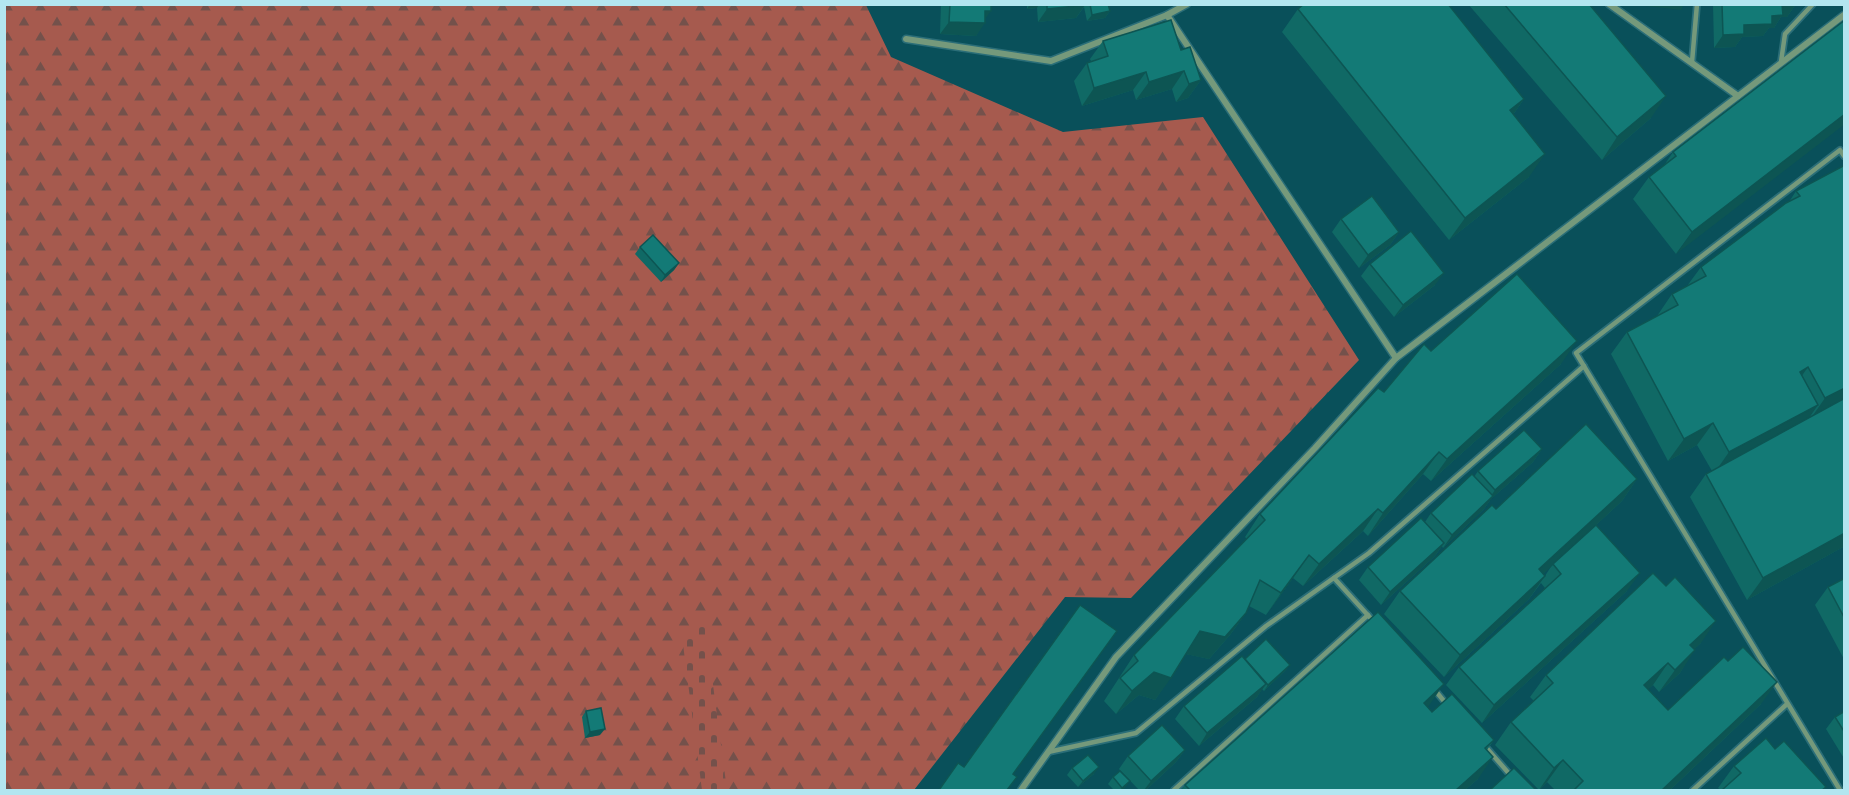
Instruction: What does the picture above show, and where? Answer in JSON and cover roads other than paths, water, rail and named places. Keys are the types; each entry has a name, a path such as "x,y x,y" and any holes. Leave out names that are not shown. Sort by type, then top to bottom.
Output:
{"street":[{"path":"906,39 1050,61 1167,15 1187,4"},
{"path":"1610,4 1738,96"},
{"path":"1167,15 1396,358"},
{"path":"1021,790 1116,657 1315,448 1396,358 1845,15"}],"lane":[{"path":"1692,62 1696,4"},
{"path":"1781,62 1785,34 1813,4"},
{"path":"1839,790 1576,353 1840,150 1845,156"},
{"path":"1048,752 1136,733 1266,626 1369,552 1584,366"},
{"path":"1334,578 1376,624"},
{"path":"1174,790 1368,615"},
{"path":"1430,685 1454,712"},
{"path":"1693,790 1787,704"},
{"path":"1477,738 1516,782"}]}
